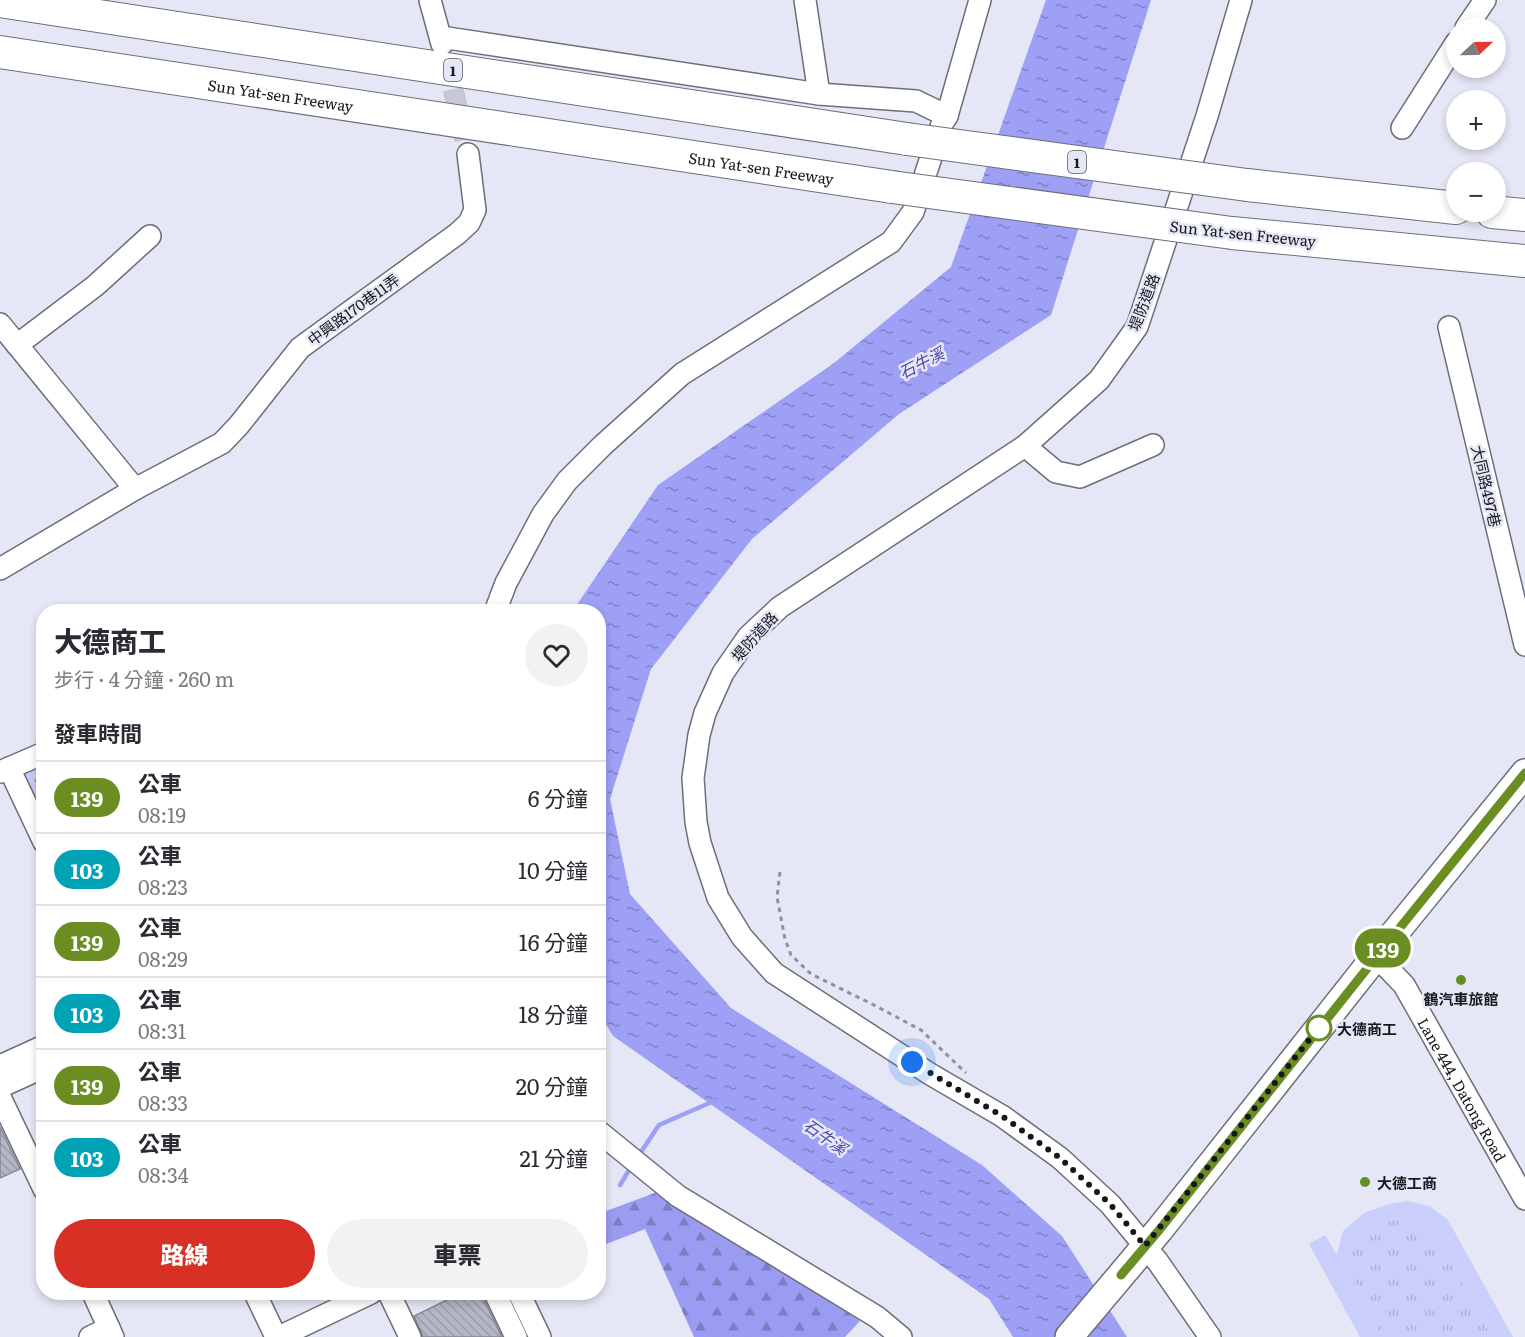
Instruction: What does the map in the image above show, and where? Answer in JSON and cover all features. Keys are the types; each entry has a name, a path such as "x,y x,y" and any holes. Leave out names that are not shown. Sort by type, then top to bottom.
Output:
{"highway":[{"name":"1","path":"0,1 907,139 1247,185 1446,207"},
{"name":"Sun Yat-sen Freeway","path":"0,52 892,187 1232,233 1525,261"},
{"path":"1506,213 1525,215"}],"main road":[{"path":"1069,1337 1145,1246 1525,773"}],"street":[{"path":"430,0 441,40 819,94 916,101 947,116"},
{"path":"805,0 819,94"},
{"path":"498,604 506,583 543,514 567,481 603,446 682,374 891,242 914,212 942,124 947,116 980,0"},
{"name":"堤防道路","path":"1210,1337 1145,1246 1110,1204 1060,1158 1002,1116 930,1074 774,973 742,937 718,898 700,843 693,778 699,735 713,693 729,664 748,637 780,607 1025,446 1099,380 1137,327 1207,116 1242,0"},
{"path":"1473,18 1485,0"},
{"path":"1402,128 1446,59"},
{"name":"中興路170巷11弄","path":"0,569 135,489 222,442 300,348 457,234 469,223 475,210 468,154"},
{"path":"17,345 95,286 150,236"},
{"path":"0,324 135,489"},
{"name":"大同路497巷","path":"1449,327 1525,645"},
{"path":"1025,446 1056,472 1080,477 1154,446"},
{"path":"36,756 5,770 36,827"},
{"name":"Lane 444, Datong Road","path":"1377,956 1404,985 1525,1199"},
{"path":"0,1066 36,1050"},
{"path":"0,1087 36,1070"},
{"path":"0,1097 36,1172"},
{"path":"606,1140 678,1196 877,1317 901,1337"},
{"path":"90,1337 111,1333 96,1300"},
{"path":"258,1300 277,1337 356,1300"},
{"path":"392,1300 410,1337"},
{"path":"498,1300 516,1337"},
{"path":"522,1300 540,1337"}],"path":[{"path":"780,872 777,897 785,939 791,956 811,974 921,1030 969,1077"}],"green space":[{"path":"36,764 36,807 19,772"},
{"path":"660,1191 860,1321 845,1337 694,1337 645,1229 606,1244 606,1211"},
{"path":"1408,1201 1429,1206 1448,1220 1513,1337 1492,1337 1434,1232 1415,1223 1397,1219 1377,1224 1364,1232 1349,1260 1349,1274 1382,1337 1360,1337 1309,1244 1325,1235 1337,1255 1343,1231 1364,1213 1389,1204"},
{"path":"1397,1219 1415,1223 1434,1232 1492,1337 1382,1337 1349,1274 1349,1260 1364,1232 1377,1224"}],"water":[{"name":"石牛溪","path":"1046,0 1151,0 1051,315 899,414 752,539 651,669 610,799 630,894 731,1008 982,1165 1062,1236 1127,1337 1013,1337 989,1299 613,1036 606,1024 606,604 577,604 658,485 834,363 951,267"}],"building":[{"path":"0,1127 20,1169 0,1178"},
{"path":"447,1300 484,1300 502,1337 423,1337 414,1316"}],"waterway":[{"path":"639,1155 659,1125 714,1101"},
{"path":"620,1185 631,1167"}],"tunnel":[{"path":"446,59 468,154"}],"bus line":[{"name":"139","path":"1121,1275 1525,773"}],"place":[{"name":"鶴汽車旅館","path":"1461,980"},
{"name":"大德商工","path":"1319,1028"},
{"name":"大德工商","path":"1365,1182"}],"route":[{"path":"912,1062 1002,1116 1060,1158 1110,1204 1145,1246 1321,1025 1319,1028"}]}
